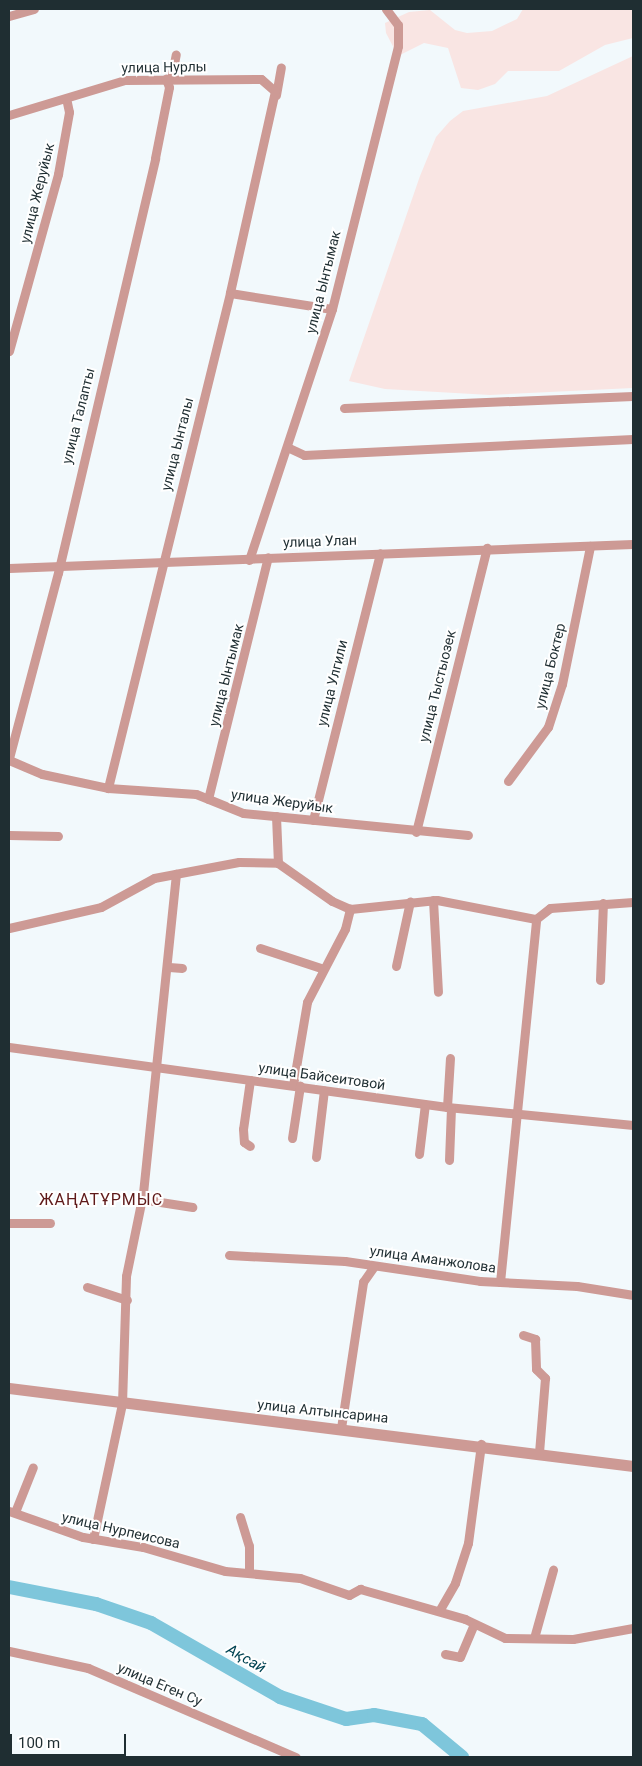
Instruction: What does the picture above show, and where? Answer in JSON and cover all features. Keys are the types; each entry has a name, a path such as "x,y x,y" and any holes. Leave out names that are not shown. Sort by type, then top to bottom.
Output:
{"street":[{"path":"9,16 34,9"},
{"name":"улица Ынтымак","path":"249,560 332,309 398,46 398,25 386,9"},
{"name":"улица Талапты","path":"9,759 155,158 169,87 168,79 176,54"},
{"name":"улица Ынталы","path":"108,788 230,293 275,102 281,67"},
{"name":"улица Нурлы","path":"9,116 111,82 168,79 260,79 273,87 275,102"},
{"name":"улица Жеруйык","path":"9,351 58,174 69,112 66,98"},
{"path":"230,293 332,309"},
{"path":"344,408 633,396"},
{"path":"287,447 304,455 633,439"},
{"name":"улица Улан","path":"9,568 249,560 268,557 487,548 633,544"},
{"name":"улица Боктер","path":"508,781 548,727 562,684 590,546"},
{"name":"улица Тыстыозек","path":"416,832 487,548"},
{"name":"улица Улгили","path":"313,820 380,553"},
{"name":"улица Ынтымак","path":"208,799 268,557"},
{"name":"улица Жеруйык","path":"9,759 42,774 108,788 196,794 243,813 416,832 468,835"},
{"path":"276,816 278,863"},
{"path":"9,834 58,836"},
{"path":"9,928 101,907 154,878 224,863 278,863 332,902 350,909 433,900 536,919"},
{"path":"93,1539 122,1404 123,1318 127,1300 126,1276 141,1199 169,967 176,874"},
{"path":"433,900 438,992"},
{"path":"396,966 410,901"},
{"path":"500,1282 536,919 550,908 633,902"},
{"path":"600,980 603,903"},
{"path":"292,1138 301,1025 321,968 345,929 350,909"},
{"path":"260,948 321,968"},
{"path":"169,967 182,968"},
{"name":"улица Байсеитовой","path":"9,1047 449,1107 518,1112 633,1125"},
{"path":"449,1160 450,1058"},
{"path":"250,1080 243,1129 244,1142 250,1146"},
{"path":"316,1157 324,1090"},
{"path":"420,1154 425,1104"},
{"path":"141,1199 192,1207"},
{"path":"9,1223 50,1223"},
{"name":"улица Аманжолова","path":"229,1255 374,1266 500,1282 577,1286 633,1295"},
{"path":"341,1428 363,1282 374,1266"},
{"path":"87,1287 127,1300"},
{"path":"523,1336 535,1339 536,1368 545,1378 539,1452"},
{"name":"улица Алтынсарина","path":"9,1388 122,1404 481,1444 633,1466"},
{"path":"439,1611 466,1552 481,1444"},
{"path":"12,1512 32,1466"},
{"name":"улица Нурпеисова","path":"12,1512 93,1539 143,1547 225,1572 249,1572 300,1578 349,1595 360,1589 439,1611 505,1638 573,1639 633,1628"},
{"path":"240,1517 249,1546 249,1572"},
{"path":"534,1638 553,1570"},
{"path":"445,1654 460,1656 474,1624"},
{"name":"улица Еген Су","path":"9,1651 88,1668 296,1757"}],"shaded area":[{"path":"523,9 633,9 633,38 605,45 559,71 508,71 495,84 478,90 461,88 448,48 424,43 398,56 386,33 385,23 409,12 430,10 455,30 467,33 492,31 517,19"},
{"path":"633,56 633,388 490,395 385,389 349,381 420,176 436,137 450,121 463,111 547,96"}],"waterway":[{"name":"Ақсай","path":"9,1587 96,1604 151,1623 280,1697 346,1719 374,1715 422,1724 462,1757"}],"district":[{"name":"ЖАҢАТҰРМЫС","path":"101,1200"}]}
